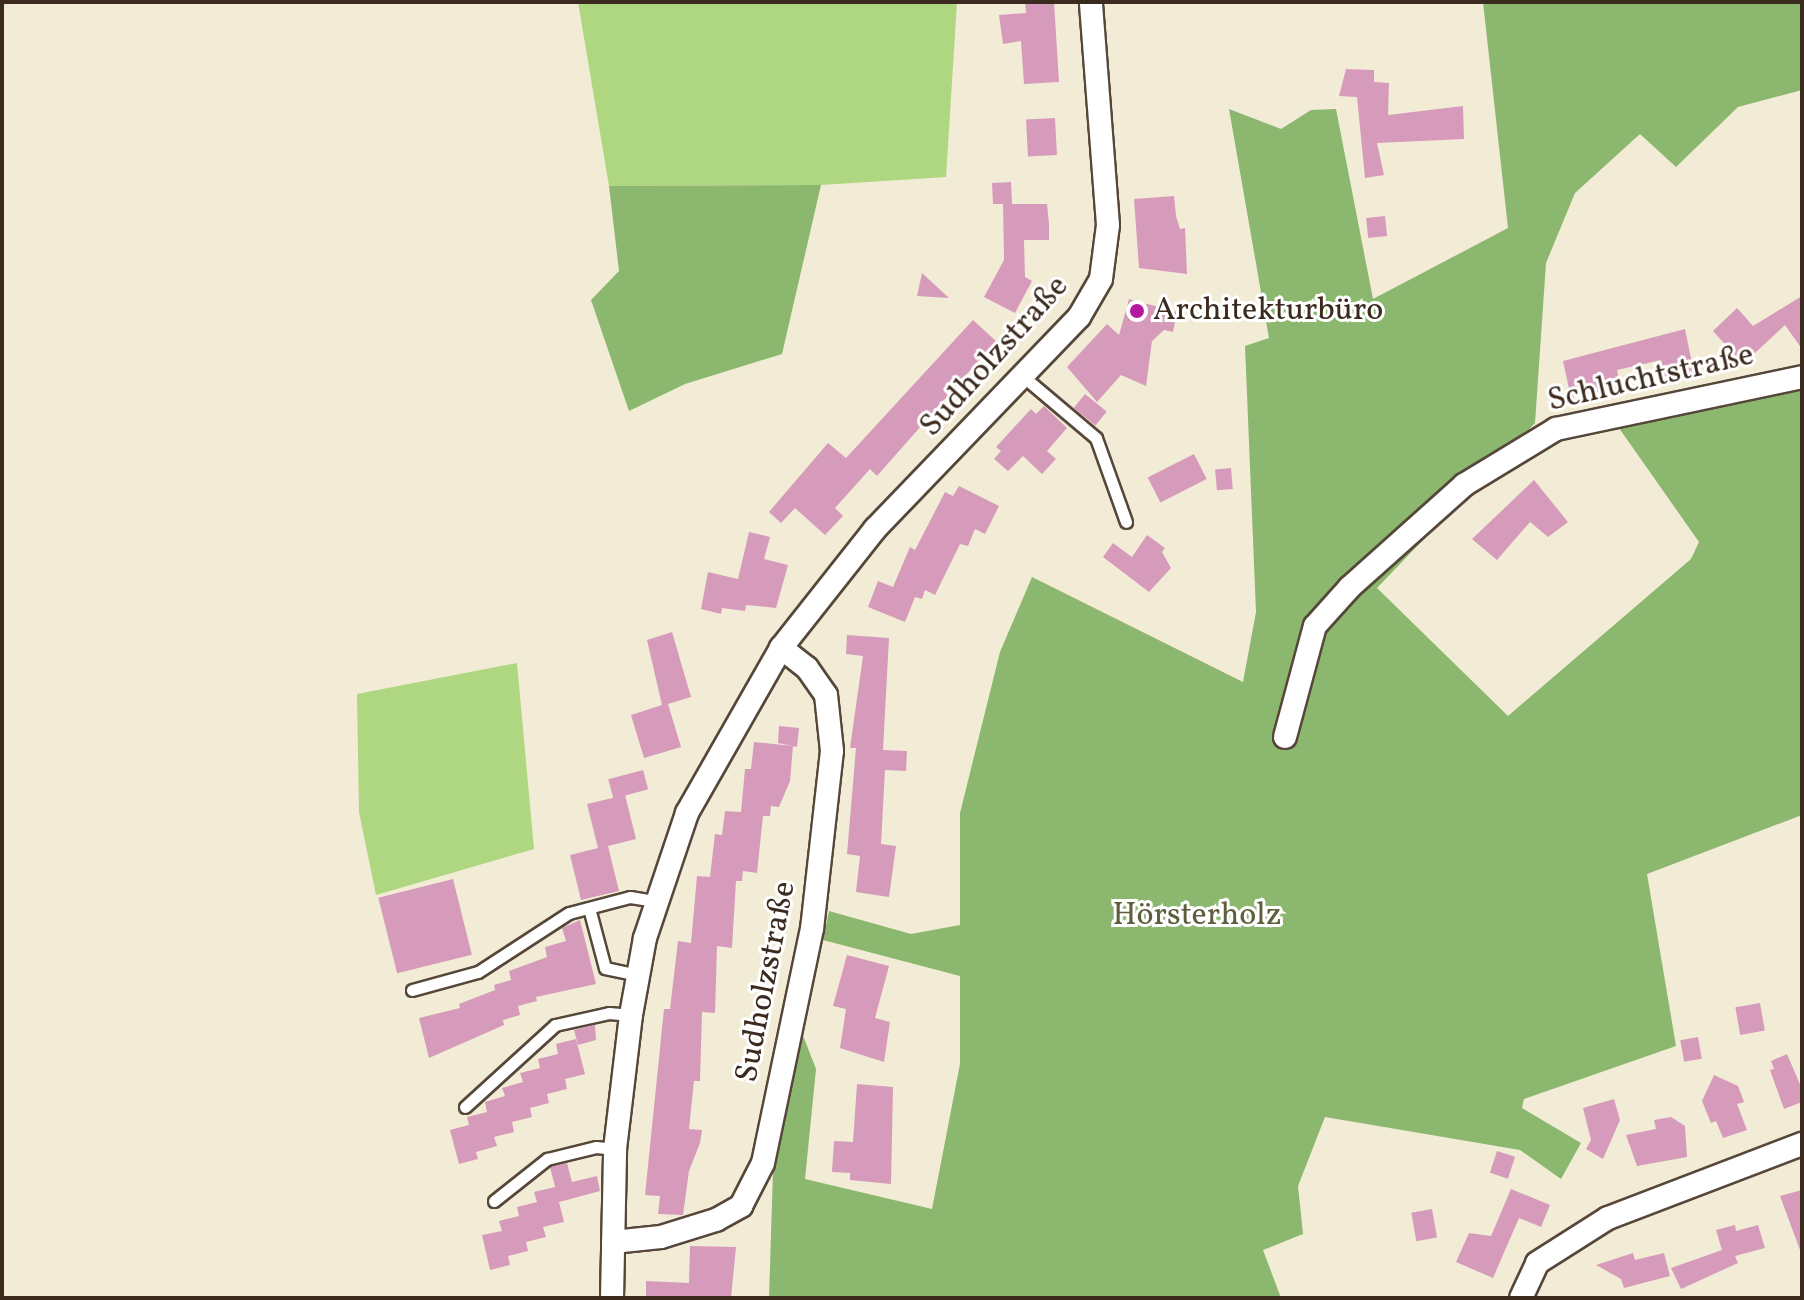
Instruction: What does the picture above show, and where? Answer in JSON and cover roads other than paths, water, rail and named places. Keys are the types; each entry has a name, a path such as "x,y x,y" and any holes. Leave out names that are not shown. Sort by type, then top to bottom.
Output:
{"street":[{"name":"Sudholzstraße","path":"612,1298 615,1149 637,975 656,901 687,813 781,648 875,529 1025,378 1090,303 1104,267 1108,225 1091,2"},
{"name":"Schluchtstraße","path":"1285,737 1315,626 1350,587 1464,485 1556,429 1802,377"},
{"name":"Sudholzstraße","path":"613,1242 661,1237 716,1220 741,1206 763,1163 812,929 832,751 826,695 807,668 781,648"},
{"path":"1521,1298 1537,1263 1608,1218 1802,1144"}],"lane":[{"path":"1025,378 1096,438 1126,522"},
{"path":"412,990 478,972 569,913 630,897 656,901"},
{"path":"589,908 605,968 637,975"},
{"path":"465,1107 555,1025 609,1013 631,1015"},
{"path":"494,1201 547,1159 596,1147 615,1149"}],"place":[{"name":"Architekturbüro","path":"1137,311"}],"park label":[{"name":"Hörsterholz","path":"1197,916"}]}
